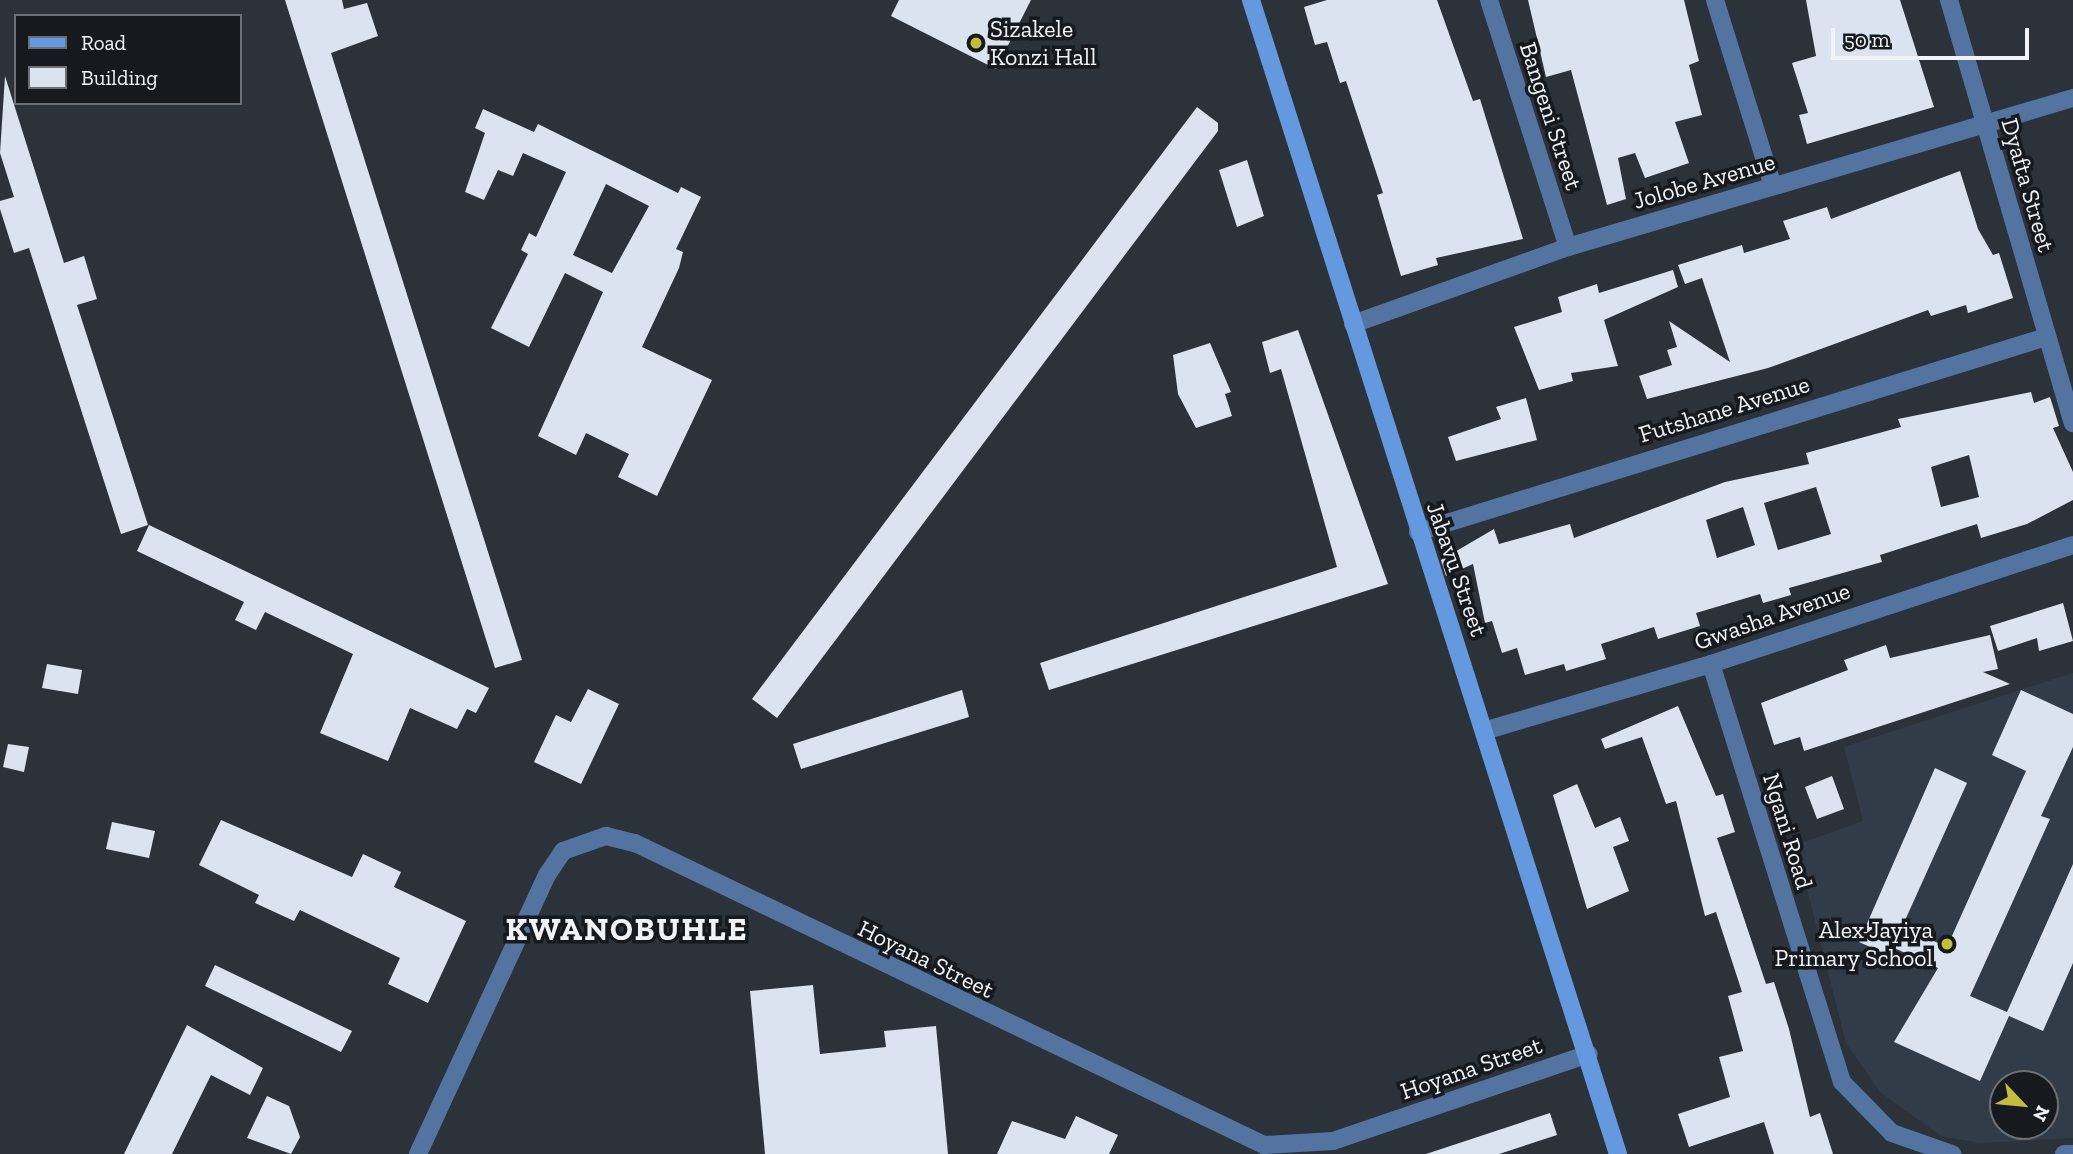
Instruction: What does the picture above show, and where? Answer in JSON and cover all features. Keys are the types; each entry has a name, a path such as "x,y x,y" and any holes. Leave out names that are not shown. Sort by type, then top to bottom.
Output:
{"street":[{"name":"Jabavu Street","path":"1251,0 1418,532 1487,730 1618,1154"},
{"name":"Bangeni Street","path":"1489,0 1568,247"},
{"path":"1715,0 1773,186"},
{"name":"Dyafta Street","path":"1949,0 2073,423"},
{"name":"Jolobe Avenue","path":"1353,324 1568,247 1986,126 2073,98"},
{"name":"Futshane Avenue","path":"1418,532 2046,337"},
{"name":"Gwasha Avenue","path":"1487,730 1711,664 2073,544"},
{"name":"Ngani Road","path":"1711,664 1842,1082 1892,1133 1952,1154"},
{"name":"Hoyana Street","path":"418,1154 547,874 564,851 606,836 635,844 1264,1144 1333,1141 1588,1054"},
{"path":"2064,1154 2073,1154"}],"shaded area":[{"name":"Alex Jayiya Primary School","path":"2073,673 2073,1138 2059,1139 2059,1070 1989,1070 1989,1140 2036,1140 1980,1143 1941,1136 1880,1092 1846,1043 1796,845 1863,821 1844,747"}],"building":[{"path":"285,0 342,0 344,9 367,3 378,36 331,53 522,660 495,668"},
{"name":"Sizakele Konzi Hall","path":"899,0 1031,0 996,69 891,16"},
{"path":"1327,0 1437,0 1473,101 1480,99 1523,239 1436,258 1438,265 1401,276 1377,195 1383,193 1346,81 1340,83 1327,42 1315,45 1304,7"},
{"path":"1528,0 1684,0 1699,61 1689,65 1702,115 1675,122 1689,163 1645,178 1635,153 1618,158 1626,199 1607,205 1571,70 1546,77"},
{"path":"1806,0 1900,0 1934,107 1807,144 1799,115 1808,113 1792,63 1816,56"},
{"path":"5,76 64,263 84,256 97,299 77,305 148,525 121,534 29,248 14,253 0,209 0,201 14,197 0,153"},
{"path":"1197,107 1218,123 1218,131 777,718 752,699"},
{"path":"483,109 534,132 538,124 678,193 681,187 701,197 676,249 683,252 679,268 642,347 712,380 657,496 618,477 629,454 586,433 576,455 538,436 603,292 565,273 529,347 491,328 528,254 521,250 529,233 536,237 566,172 523,153 513,176 498,170 484,200 465,192 485,133 475,128","holes":["606,184 649,206 612,273 573,255"]},
{"path":"1247,160 1264,216 1237,227 1219,170"},
{"path":"1960,171 1978,229 1993,255 1999,253 2013,298 1968,313 1966,305 1931,316 1928,310 1768,368 1647,399 1639,376 1672,365 1667,350 1677,347 1669,321 1730,362 1702,278 1685,284 1678,265 1742,245 1744,253 1790,239 1783,221 1827,207 1831,219"},
{"path":"1673,270 1678,287 1604,320 1618,366 1571,373 1573,381 1539,390 1514,327 1562,312 1558,297 1597,284 1599,293"},
{"path":"1298,330 1388,584 1049,690 1040,663 1337,567 1281,369 1270,373 1262,342"},
{"path":"1210,343 1231,392 1225,394 1232,416 1196,428 1178,394 1173,355"},
{"path":"2031,392 2034,403 2050,397 2059,426 2053,428 2073,472 2073,500 2027,524 1981,538 1977,524 1880,555 1882,562 1789,588 1791,595 1763,603 1760,594 1696,613 1700,626 1658,639 1654,627 1601,644 1606,659 1566,671 1564,664 1525,675 1517,648 1502,653 1492,621 1485,623 1473,564 1446,576 1441,560 1494,529 1499,544 1570,524 1574,538 1725,482 1809,464 1806,453 1901,427 1898,419","holes":["1969,455 1979,497 1941,507 1931,467","1816,487 1831,534 1778,550 1764,503","1743,507 1755,545 1717,558 1706,520"]},
{"path":"1526,398 1537,440 1456,461 1448,437 1501,419 1496,407"},
{"path":"149,525 489,688 476,713 467,709 457,729 410,708 388,761 320,733 353,654 265,612 256,630 235,620 244,602 137,551"},
{"path":"2063,603 2073,641 2039,651 2037,638 1998,651 1990,626"},
{"path":"1990,635 1998,669 1983,672 2010,684 1804,751 1800,737 1774,745 1761,703 1848,670 1844,660 1886,645 1890,658"},
{"path":"47,664 82,670 78,694 42,688"},
{"path":"588,689 619,704 581,784 534,762 556,715 571,722"},
{"path":"962,690 969,717 801,769 793,744"},
{"path":"2021,690 2073,714 2073,747 2041,816 2050,819 1970,996 2007,1012 2073,864 2073,963 2043,1031 2009,1016 1980,1081 1894,1042 1938,968 1892,947 1888,955 1859,942 1935,768 1967,783 1902,927 1947,947 2026,771 1992,755"},
{"path":"1678,706 1716,796 1723,794 1735,832 1717,838 1766,984 1774,982 1789,1029 1810,1117 1820,1113 1833,1154 1774,1154 1764,1122 1689,1147 1678,1114 1730,1097 1719,1057 1743,1051 1728,996 1742,992 1716,912 1705,916 1676,801 1666,804 1642,737 1605,749 1601,739"},
{"path":"8,744 29,747 24,772 3,767"},
{"path":"1832,776 1844,809 1817,819 1805,787"},
{"path":"1577,784 1595,828 1620,817 1629,841 1613,847 1629,891 1587,909 1553,795"},
{"path":"221,820 352,877 363,854 401,872 394,887 466,921 428,1003 388,984 400,958 300,910 294,921 255,903 259,895 199,865"},
{"path":"112,822 155,831 149,858 106,849"},
{"path":"215,965 352,1031 341,1052 205,986"},
{"path":"813,985 820,1054 886,1047 884,1031 936,1026 948,1154 765,1154 750,991"},
{"path":"187,1025 263,1068 250,1095 211,1075 172,1154 124,1154"},
{"path":"267,1096 289,1106 300,1137 291,1154 247,1138"},
{"path":"1550,1113 1557,1135 1499,1154 1426,1154"},
{"path":"1076,1116 1118,1135 1109,1154 997,1154 1012,1121 1065,1139"}],"place":[{"name":"Sizakele Konzi Hall","path":"976,43"},
{"name":"Alex Jayiya Primary School","path":"1947,944"}],"district":[{"name":"KWANOBUHLE","path":"627,929"}]}
